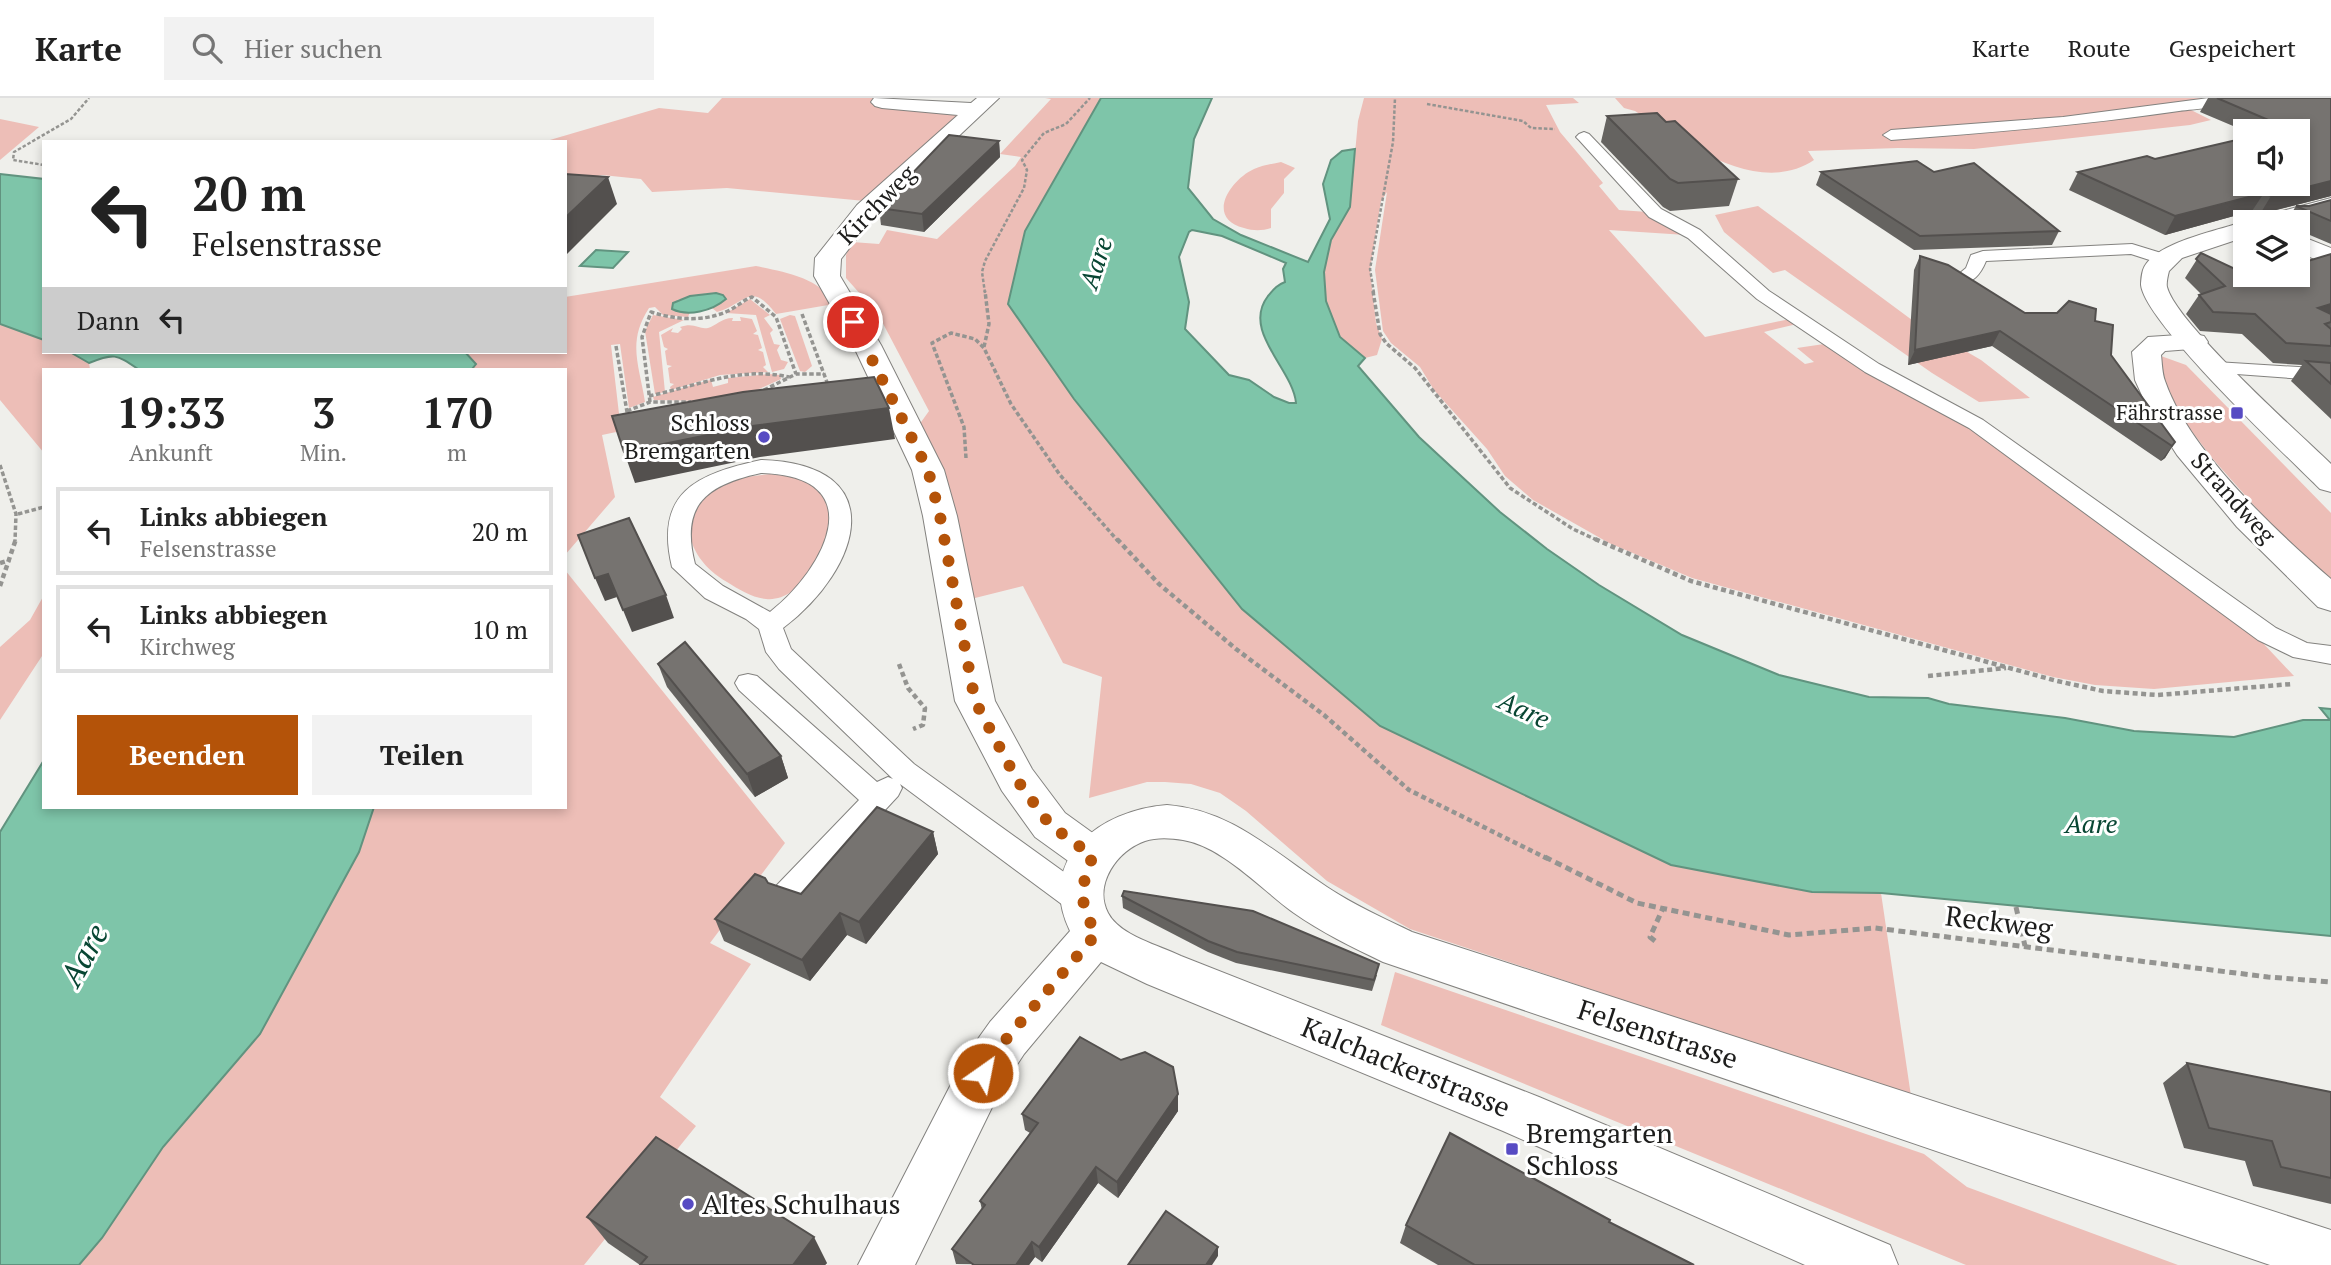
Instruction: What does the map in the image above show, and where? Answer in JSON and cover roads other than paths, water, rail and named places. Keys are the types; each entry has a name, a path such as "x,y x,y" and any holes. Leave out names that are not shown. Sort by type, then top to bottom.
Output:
{"street":[{"path":"882,102 982,104"},
{"name":"Kirchweg","path":"982,104 866,209 847,230 828,258 827,276 867,345 928,470 940,516 975,701 1017,780 1050,825 1093,856"},
{"path":"2310,211 2331,205"},
{"path":"2233,233 2185,247 2165,260 2156,269 2154,287 2172,318 2216,368 2331,482"},
{"path":"2310,248 2331,258"},
{"name":"Strandweg","path":"2194,342 2158,343 2146,352 2146,372 2160,404 2180,440 2229,496 2331,599"},
{"name":"Felsenstrasse","path":"1093,856 1107,841 1137,825 1170,821 1206,829 1229,841 1311,901 1399,948 2331,1258"},
{"path":"886,1265 983,1073 1090,918 1082,886 1093,856"},
{"name":"Kalchackerstrasse","path":"1090,918 1113,945 1164,970 1521,1114 1870,1265"}],"lane":[{"path":"1891,135 2089,120 2234,98"},
{"path":"1584,137 1655,213 1694,234 1783,309 1872,368 1976,424 2267,634 2302,651 2331,655"},
{"path":"1963,278 1974,271 1977,259 1983,256 2132,249 2165,260"},
{"path":"2216,368 2331,375"},
{"path":"770,625 797,607 831,559 841,522 840,501 827,483 811,473 760,467 723,476 700,490 685,505 680,519 679,541 684,567 714,592 755,613 770,625 779,652 788,663 904,772 1090,918"},
{"path":"748,683 877,799"},
{"path":"788,894 904,772"}],"water":[{"name":"Aare","path":"1101,98 1212,98 1194,139 1188,188 1213,219 1241,235 1308,262 1330,219 1323,184 1331,160 1342,151 1355,149 1350,207 1331,240 1324,272 1326,301 1340,337 1365,358 1358,366 1419,437 1500,512 1599,585 1682,635 1779,675 1869,697 1928,698 1949,704 2065,718 2134,731 2234,737 2303,720 2330,720 2320,708 2331,709 2331,936 1881,893 1812,892 1671,865 1380,726 1242,609 1074,399 1008,304 1025,231","holes":["1192,230 1222,236 1286,263 1283,269 1285,282 1268,296 1261,309 1261,323 1264,336 1287,377 1296,403 1274,397 1249,380 1229,375 1185,329 1189,302 1179,257"]},
{"path":"0,174 42,179 42,339 0,324"},
{"path":"596,250 628,252 613,268 580,266"},
{"path":"716,293 726,299 707,310 692,313 672,309 673,303 690,296"},
{"path":"73,354 467,354 476,364 473,368 137,368 115,357 89,363"},
{"name":"Aare","path":"42,763 42,809 373,809 359,852 260,1034 163,1147 102,1238 79,1265 0,1265 0,832"}],"place":[{"name":"Fährstrasse","path":"2237,413"},
{"name":"Schloss Bremgarten","path":"764,437"},
{"name":"Bremgarten Schloss","path":"1512,1149"},
{"name":"Altes Schulhaus","path":"688,1204"}]}
